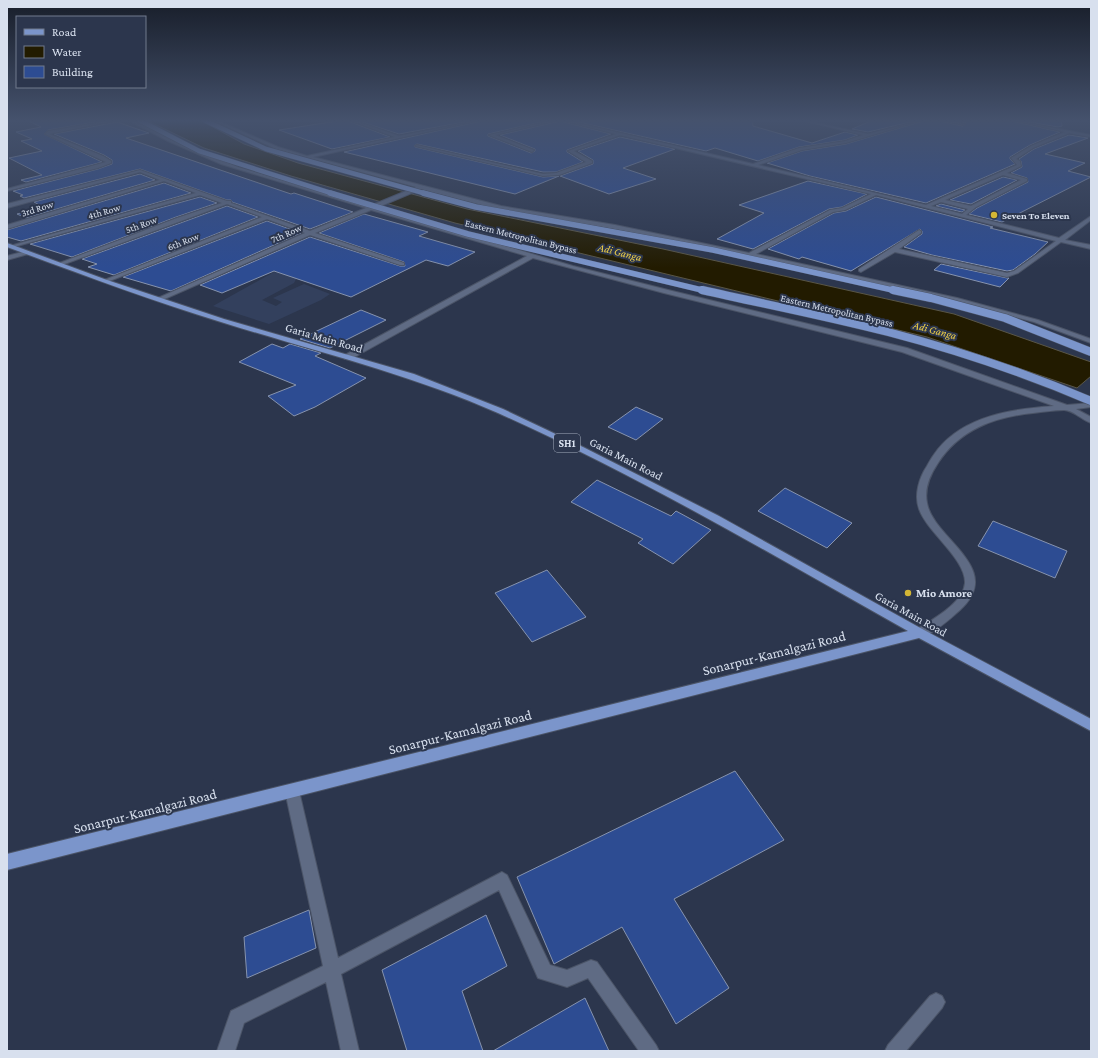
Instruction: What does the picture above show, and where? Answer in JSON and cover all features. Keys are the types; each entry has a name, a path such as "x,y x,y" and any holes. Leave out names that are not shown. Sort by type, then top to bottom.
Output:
{"main road":[{"name":"Eastern Metropolitan Bypass","path":"254,169 468,234 888,332 961,353 1036,379 1091,402"},
{"name":"Eastern Metropolitan Bypass","path":"336,169 476,207 713,250 931,298 1004,318 1091,352"},
{"name":"Garia Main Road","path":"10,246 105,281 160,299 281,338 411,376 485,406 580,449 716,518 920,633 1091,725"},
{"name":"Sonarpur-Kamalgazi Road","path":"7,862 920,633"}],"street":[{"path":"7,190 87,169"},
{"path":"241,169 531,256 666,292 904,350 1068,408 1091,420"},
{"path":"353,169 501,208 615,227 751,254 955,299 1036,321 1091,341"},
{"path":"523,169 548,175 557,174 570,169"},
{"path":"771,169 1091,247"},
{"path":"927,206 1011,169"},
{"path":"7,206 140,171 229,202 310,233 402,264"},
{"path":"962,216 972,208 1025,180 1002,173"},
{"name":"3rd Row","path":"7,227 164,180"},
{"name":"7th Row","path":"160,299 310,233 421,187"},
{"name":"4th Row","path":"10,246 201,193"},
{"path":"751,254 832,211 843,209 875,194"},
{"path":"940,200 972,208"},
{"name":"5th Row","path":"60,264 179,219 229,202"},
{"name":"6th Row","path":"105,281 267,217"},
{"path":"894,250 1007,275 1016,272 1091,218"},
{"path":"861,270 894,250 919,232"},
{"path":"7,258 26,253"},
{"path":"348,357 531,256"},
{"path":"920,633 962,601 970,581 968,573 962,562 926,514 922,503 921,494 926,476 933,462 959,432 976,424 1020,411 1091,406"},
{"path":"292,790 350,1051"},
{"path":"226,1051 237,1017 332,970 502,880 544,972 567,979 591,968 650,1051"},
{"path":"894,1051 936,1002"}],"shaded area":[{"path":"274,272 297,277 294,283 262,300 276,306 282,302 273,298 304,284 330,294 321,300 269,324 213,306"}],"water":[{"name":"Adi Ganga","path":"270,169 321,169 467,209 663,249 954,314 1091,362 1091,376 1077,388 927,337 455,223"}],"building":[{"path":"31,169 74,169 26,182 21,180 42,175"},
{"path":"97,169 139,169 24,198 20,196 23,195 13,191"},
{"path":"141,169 218,169 291,194 294,193 353,212 310,229 232,202 231,200 227,200"},
{"path":"415,169 510,169 543,177 559,176 515,194"},
{"path":"531,169 563,169 556,172 543,172"},
{"path":"578,169 627,169 656,179 609,194 560,176"},
{"path":"788,169 1003,169 926,203 810,176"},
{"path":"1018,169 1071,169 1068,171 1091,177 1002,222 969,214 977,208 1028,182 1027,178 1011,173"},
{"path":"140,174 155,180 26,218 17,214 43,207 34,202"},
{"path":"1003,177 1017,180 971,204 950,200"},
{"path":"808,181 867,194 842,207 829,209 753,249 717,239 764,213 739,205"},
{"path":"164,183 191,193 21,241 7,237 7,230"},
{"path":"200,197 217,203 72,257 30,244"},
{"path":"876,197 1048,242 1035,254 1013,270 1007,271 932,255 904,247 922,234 920,229 851,271 802,257 799,259 768,249 834,213 846,211"},
{"path":"941,204 965,210 962,212 936,206"},
{"path":"227,206 258,217 114,275 88,267 97,264 82,259"},
{"path":"364,214 428,232 419,236 475,252 448,266 426,260 351,297 274,271 222,293 200,285 310,237 400,266 405,266 404,262 319,233"},
{"path":"267,221 301,233 171,291 123,277"},
{"path":"941,264 1009,278 1000,287 934,270"},
{"path":"361,310 386,320 330,348 300,339"},
{"path":"272,344 283,348 290,344 321,353 315,356 366,378 315,407 294,416 268,396 296,385 239,362"},
{"path":"636,407 663,419 636,440 608,427"},
{"path":"597,480 671,516 676,511 711,530 673,564 638,543 643,539 571,502"},
{"path":"785,488 852,523 827,548 758,511"},
{"path":"993,521 1067,551 1055,578 978,546"},
{"path":"547,570 586,617 532,642 495,593"},
{"path":"735,771 784,840 674,899 729,988 676,1024 622,927 554,964 517,877"},
{"path":"309,910 316,948 247,978 244,937"},
{"path":"486,915 507,966 462,991 483,1051 407,1051 382,970"},
{"path":"585,998 609,1051 493,1051"}],"place":[{"name":"Seven To Eleven","path":"994,215"},
{"name":"Mio Amore","path":"908,593"}]}
